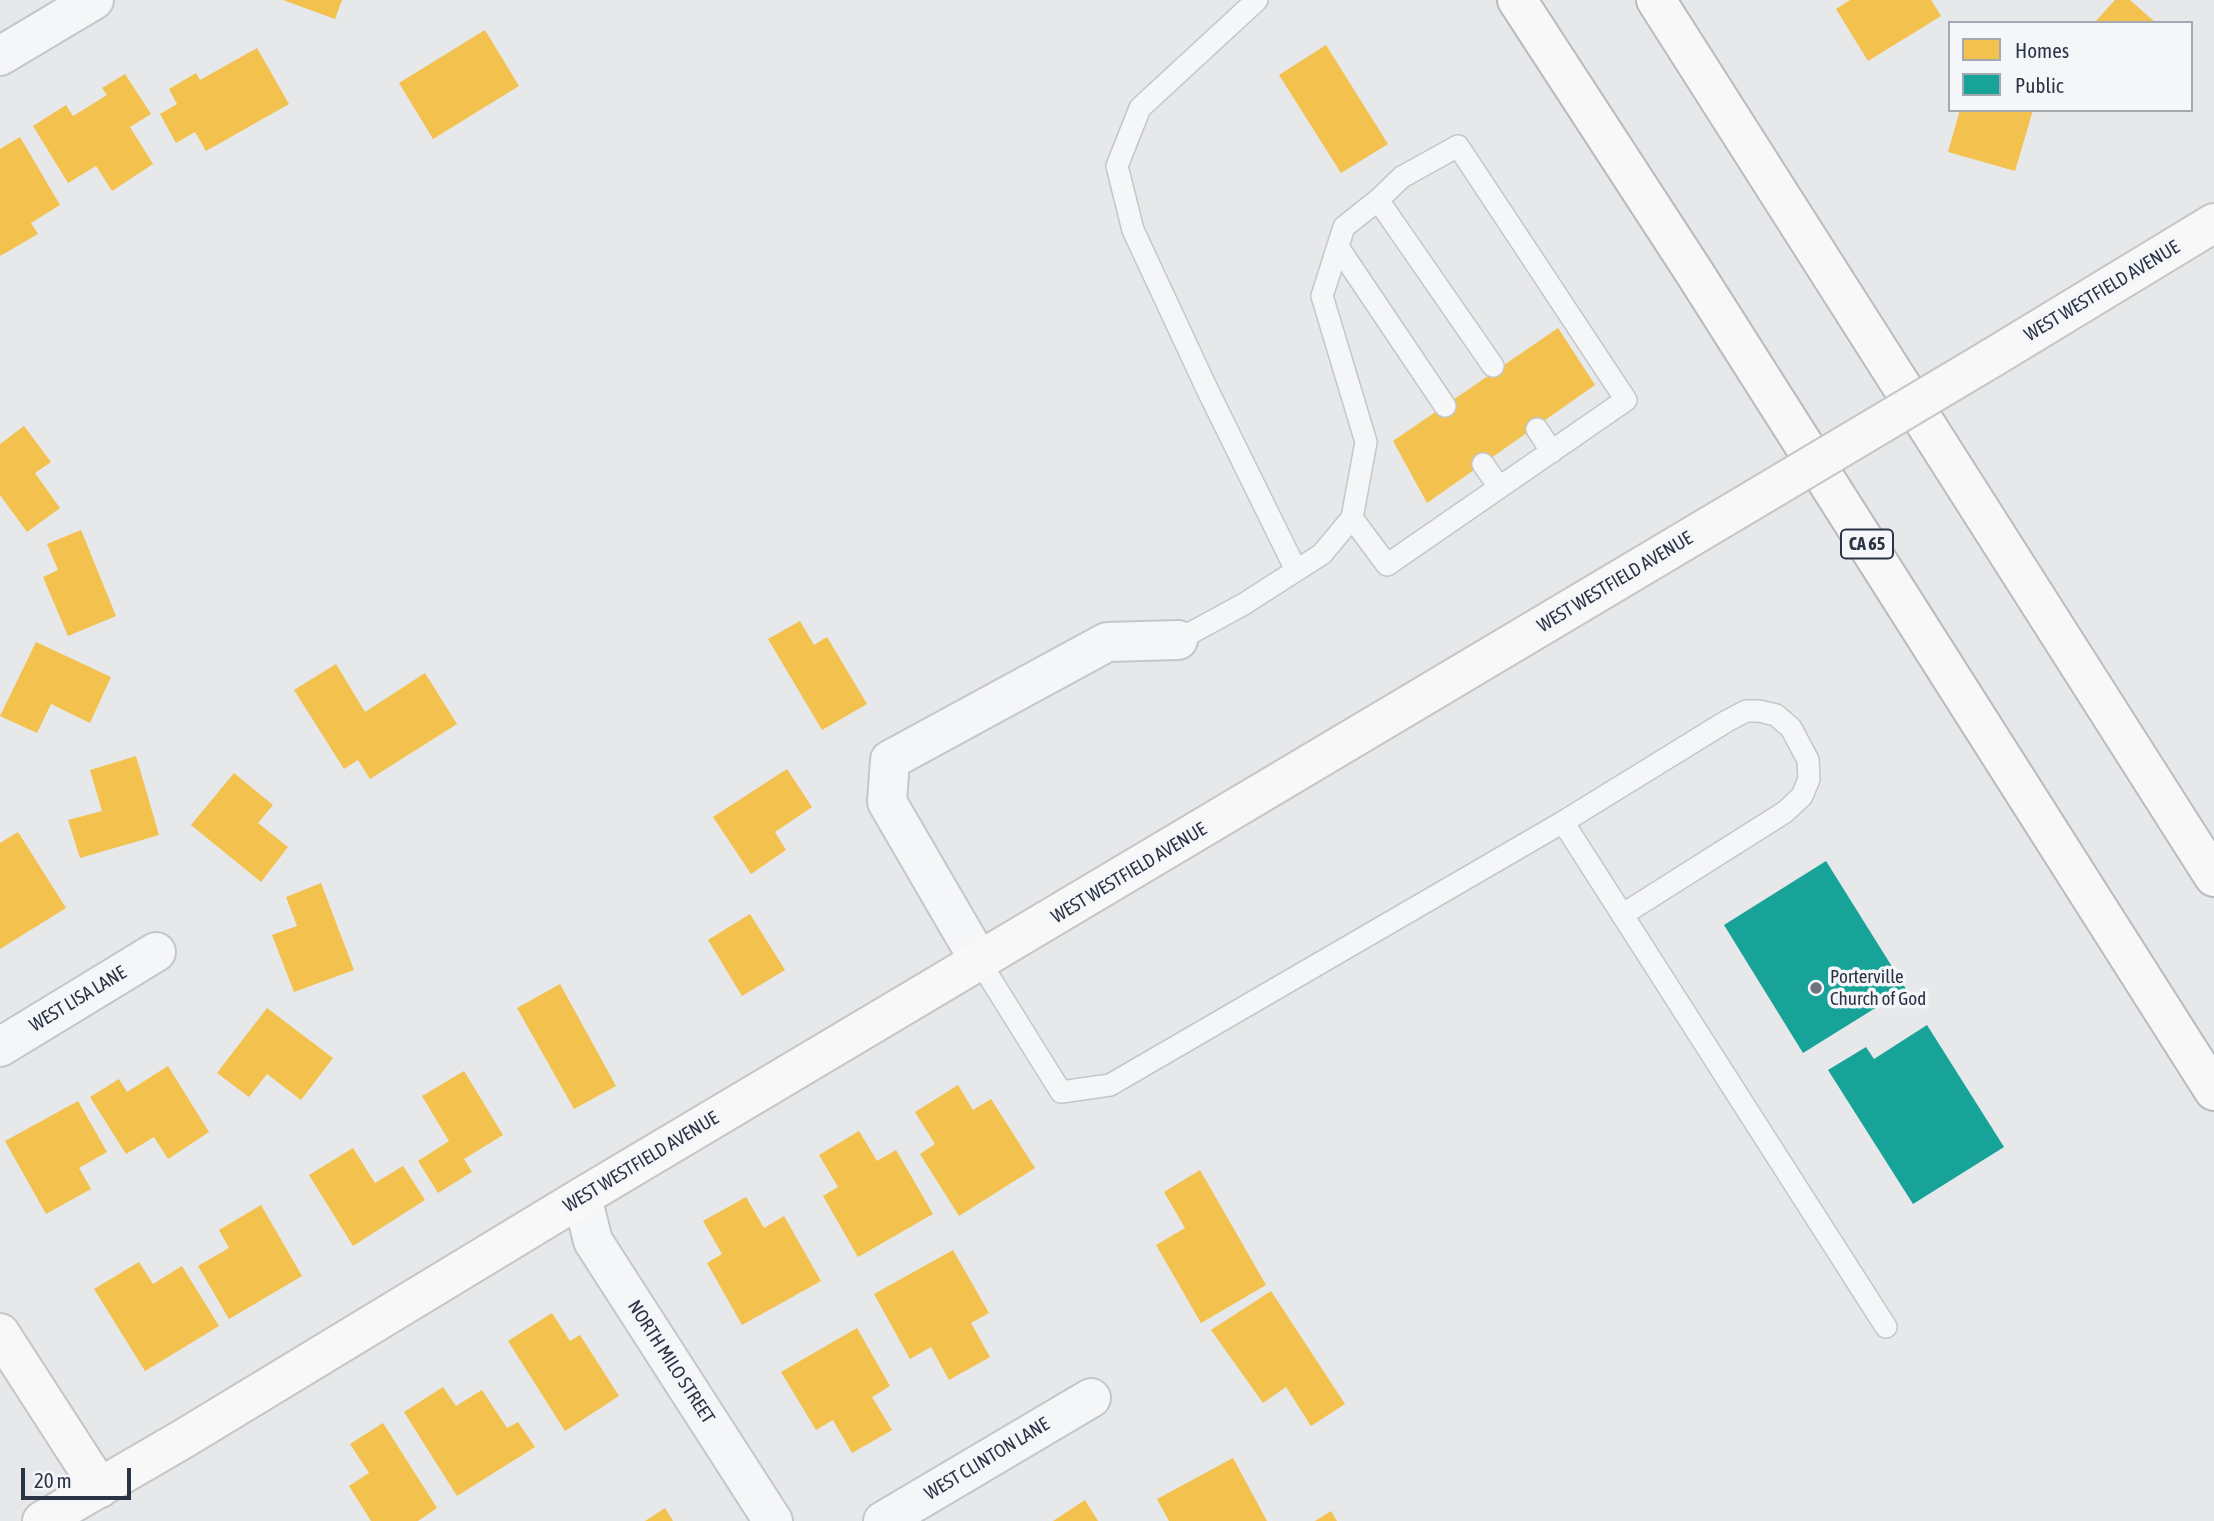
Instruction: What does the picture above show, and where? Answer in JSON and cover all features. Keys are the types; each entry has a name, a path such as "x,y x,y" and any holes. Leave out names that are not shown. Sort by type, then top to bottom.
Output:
{"main road":[{"name":"CA 65","path":"1517,0 1717,307 2214,1091"},
{"path":"1656,0 2214,877"},
{"name":"WEST WESTFIELD AVENUE","path":"42,1521 2214,223"},
{"path":"0,1333 100,1488"}],"street":[{"path":"0,56 94,0"},
{"path":"980,962 887,802 890,760 1107,642 1178,640"},
{"name":"WEST LISA LANE","path":"0,1046 156,952"},
{"name":"NORTH MILO STREET","path":"582,1197 593,1241 773,1521"},
{"name":"WEST CLINTON LANE","path":"883,1521 1091,1398"}],"lane":[{"path":"1257,0 1140,108 1117,166 1133,230 1296,570"},
{"path":"1178,640 1244,604 1322,554 1352,518 1366,442 1322,296 1344,227 1402,177 1458,146 1626,400 1387,565 1352,518"},
{"path":"1378,200 1493,366"},
{"path":"1338,247 1445,406"},
{"path":"1537,429 1552,452"},
{"path":"1483,464 1499,487"},
{"path":"980,962 1061,1092 1110,1085 1563,822 1727,721 1746,711 1776,715 1791,728 1808,760 1809,779 1802,796 1785,812 1622,915"},
{"path":"1563,822 1886,1327"}],"building: Homes":[{"path":"283,0 342,0 335,19"},
{"path":"1850,0 1931,0 1941,16 1868,61 1836,9"},
{"path":"2115,0 2130,0 2154,21 2096,21"},
{"path":"485,30 519,86 433,139 399,83"},
{"path":"1326,45 1388,144 1341,173 1279,75"},
{"path":"257,48 289,104 206,151 195,132 176,143 160,114 177,104 169,89 196,73 200,80"},
{"path":"125,74 151,114 130,127 153,164 112,191 96,166 68,183 33,126 66,105 73,116 107,95 102,88"},
{"path":"1959,112 2032,112 2015,171 1948,152"},
{"path":"20,137 60,205 31,223 38,234 0,256 0,149"},
{"path":"1558,328 1595,385 1427,503 1393,441"},
{"path":"24,426 51,462 35,473 60,508 27,532 0,495 0,444"},
{"path":"81,530 116,616 68,636 43,577 58,570 47,544"},
{"path":"800,621 814,645 827,637 867,704 822,730 768,639"},
{"path":"36,642 111,677 90,723 51,704 37,733 0,716"},
{"path":"336,664 365,712 425,673 457,724 370,779 358,760 344,769 294,690"},
{"path":"136,756 159,835 80,858 68,820 102,811 90,770"},
{"path":"787,769 812,807 775,832 786,850 751,874 713,817"},
{"path":"234,773 273,805 258,823 288,847 261,882 191,825"},
{"path":"18,832 66,908 0,949 0,843"},
{"path":"321,883 354,970 294,992 272,935 297,926 286,897"},
{"path":"750,914 785,970 742,996 708,940"},
{"path":"560,984 616,1086 574,1109 517,1008"},
{"path":"267,1008 333,1058 301,1100 267,1074 249,1097 217,1073"},
{"path":"168,1066 209,1132 168,1159 154,1137 126,1154 90,1097 119,1079 127,1092"},
{"path":"464,1071 503,1135 464,1159 472,1172 438,1193 418,1161 449,1141 422,1096"},
{"path":"958,1085 973,1110 991,1099 1035,1168 959,1216 920,1154 935,1144 915,1112"},
{"path":"78,1101 107,1152 79,1168 91,1189 46,1214 5,1141"},
{"path":"859,1131 877,1161 896,1150 933,1214 858,1257 823,1196 838,1187 819,1155"},
{"path":"353,1148 375,1183 403,1166 425,1200 353,1246 309,1175"},
{"path":"1200,1170 1266,1285 1201,1323 1156,1245 1185,1228 1164,1192"},
{"path":"746,1197 764,1228 784,1216 821,1281 742,1325 707,1263 722,1254 703,1221"},
{"path":"261,1205 302,1276 229,1319 198,1266 229,1248 219,1230"},
{"path":"953,1250 989,1313 971,1323 990,1357 949,1380 931,1347 910,1359 874,1294"},
{"path":"139,1262 153,1284 182,1266 219,1326 145,1371 94,1289"},
{"path":"1271,1291 1345,1404 1311,1426 1286,1387 1263,1403 1211,1330"},
{"path":"552,1313 570,1341 580,1335 619,1396 565,1431 508,1341"},
{"path":"857,1328 890,1386 872,1397 892,1430 852,1453 833,1420 816,1430 781,1372"},
{"path":"443,1387 456,1406 482,1390 507,1428 518,1422 535,1447 457,1496 404,1412"},
{"path":"383,1423 437,1508 418,1521 371,1521 349,1486 369,1473 350,1444"},
{"path":"1233,1458 1267,1521 1169,1521 1157,1499"},
{"path":"1085,1500 1098,1521 1053,1521"},
{"path":"665,1508 673,1521 645,1521"},
{"path":"1331,1511 1337,1521 1315,1521"}],"building: Public":[{"path":"1826,861 1906,989 1803,1053 1724,925"},
{"path":"1927,1025 2004,1147 1913,1204 1828,1070 1866,1047 1874,1059"}],"place":[{"name":"Porterville Church of God","path":"1816,988"}]}
